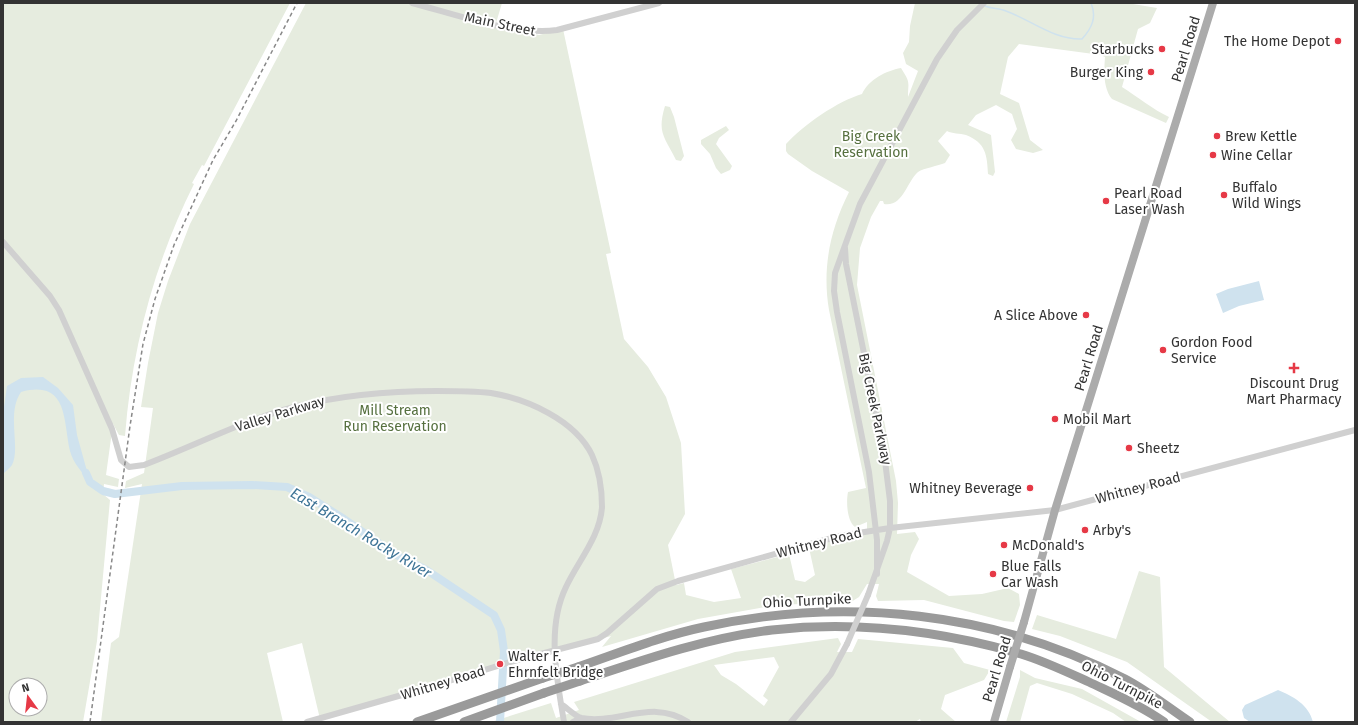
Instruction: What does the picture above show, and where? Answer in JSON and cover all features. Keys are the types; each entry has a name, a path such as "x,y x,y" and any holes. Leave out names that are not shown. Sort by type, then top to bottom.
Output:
{"highway":[{"name":"Ohio Turnpike","path":"417,722 543,678 703,627 760,617 822,612 927,616 1025,637 1072,654 1127,680 1190,722"},
{"name":"Ohio Turnpike","path":"464,722 544,693 676,650 724,638 772,630 823,627 879,628 925,634 1022,654 1115,694 1164,722"}],"main road":[{"name":"Pearl Road","path":"994,722 1055,510 1213,3"}],"street":[{"name":"Main Street","path":"412,3 511,28 540,33 557,30 659,3"},
{"name":"Big Creek Parkway","path":"876,574 876,530 869,472 834,290 835,273 844,244 860,204 937,59 957,30 984,3"},
{"name":"Valley Parkway","path":"3,242 50,296 59,310 112,428 120,460 128,466 144,466 258,418 323,400 362,394 421,391 490,393 529,404 548,413 565,424 578,436 592,455 599,478 602,508 594,535 566,588 556,620 556,650 564,722"},
{"name":"Big Creek Parkway","path":"791,722 831,674 847,644 868,596 890,528 887,472 846,264 844,244"},
{"name":"Whitney Road","path":"308,722 423,690 510,662 598,639 607,633 657,589 678,581 839,536 890,528 1055,510 1355,430"},
{"path":"561,704 581,718 605,720 639,713 662,712 682,718 688,722"},
{"path":"573,722 581,718"}],"green space":[{"path":"3,3 290,3 204,166 202,165 192,183 194,184 167,245 147,307 133,371 125,436 119,435 113,424 106,475 119,479 118,487 104,484 103,494 110,500 97,641 83,722 3,722"},
{"name":"Mill Stream Run Reservation","path":"306,3 407,3 539,35 563,29 611,253 606,254 624,339 648,367 666,397 681,443 685,514 668,545 676,585 684,583 686,595 714,602 741,598 731,569 789,554 795,580 805,582 815,575 809,548 813,547 812,543 867,532 867,522 855,527 850,520 848,511 848,492 866,488 829,310 826,279 832,235 842,206 849,192 812,171 788,154 786,151 786,144 821,114 842,102 862,94 873,80 890,71 901,68 908,82 908,97 918,71 906,64 903,53 909,42 910,26 915,3 1127,3 1157,8 1150,23 1138,29 1122,87 1151,107 1169,117 1166,123 1112,99 1107,90 1104,74 1105,57 1101,55 1019,44 1008,57 1000,94 1019,103 1030,140 1043,150 1033,153 1016,149 1011,140 1017,129 1012,114 996,105 976,115 968,125 991,135 995,172 993,176 988,174 986,155 978,142 966,135 947,131 938,141 950,155 945,163 918,172 896,202 884,204 883,201 880,201 871,217 860,248 857,285 896,481 898,503 897,534 915,532 919,539 911,555 907,572 949,596 982,594 1008,588 1019,594 1020,605 1014,622 1004,621 924,600 878,601 876,596 879,584 867,584 859,597 851,602 776,605 698,619 602,647 611,636 320,719 302,643 267,653 283,722 101,722 111,643 119,637 142,484 125,488 126,481 144,473 153,408 141,407 158,313 168,281 190,224"},
{"path":"417,3 502,3 496,23"},
{"path":"665,106 670,107 674,117 684,156 681,161 676,160 663,134 662,122"},
{"path":"726,126 729,130 719,138 716,144 732,166 730,170 721,174 716,168 710,154 701,144 701,140"},
{"path":"1139,571 1160,577 1164,667 1230,722 1212,722 1127,662 1060,636 1032,629 1037,615 1116,639"},
{"path":"838,638 841,644 837,652 852,652 858,639 953,648 964,663 990,670 984,680 945,695 941,709 956,722 921,722 920,719 915,722 491,722 551,703 556,718 579,710 574,702 735,652","holes":["774,657 779,667 763,696 768,700 764,706 736,684 721,675 714,665"]},
{"path":"1020,670 1035,678 1082,689 1141,722 1126,722 1113,713 1072,694 1037,683 1030,686 1020,722 1006,722 1020,677"}],"water":[{"path":"1259,281 1264,300 1239,306 1223,313 1216,294 1228,289"},
{"path":"43,377 58,388 73,405 77,435 90,482 73,460 71,455 64,416 56,397 48,392 37,390 21,392 17,401 14,420 14,458 12,465 3,474 3,414 7,386 21,378"},
{"path":"1278,690 1300,702 1308,711 1313,722 1250,722 1244,718 1242,710 1245,705"}],"waterway":[{"path":"985,6 1006,11 1052,33 1082,39 1091,26 1094,13 1091,3"},
{"name":"East Branch Rocky River","path":"86,473 90,482 103,491 115,494 182,486 252,485 287,487 309,497 396,555 425,569 494,615 501,630 504,651 500,722"}],"railway":[{"path":"90,722 130,426 143,344 155,299 174,245 213,160 236,121 297,3"}],"place":[{"name":"The Home Depot","path":"1338,41"},
{"name":"Starbucks","path":"1162,49"},
{"name":"Burger King","path":"1151,72"},
{"name":"Brew Kettle","path":"1217,136"},
{"name":"Wine Cellar","path":"1213,155"},
{"name":"Buffalo Wild Wings","path":"1224,195"},
{"name":"Pearl Road Laser Wash","path":"1106,201"},
{"name":"A Slice Above","path":"1086,315"},
{"name":"Gordon Food Service","path":"1163,350"},
{"name":"Discount Drug Mart Pharmacy","path":"1294,368"},
{"name":"Mobil Mart","path":"1055,419"},
{"name":"Sheetz","path":"1129,448"},
{"name":"Whitney Beverage","path":"1030,488"},
{"name":"Arby's","path":"1085,530"},
{"name":"McDonald's","path":"1004,545"},
{"name":"Blue Falls Car Wash","path":"993,574"},
{"name":"Walter F. Ehrnfelt Bridge","path":"500,664"}],"park label":[{"name":"Big Creek Reservation","path":"871,144"}]}
